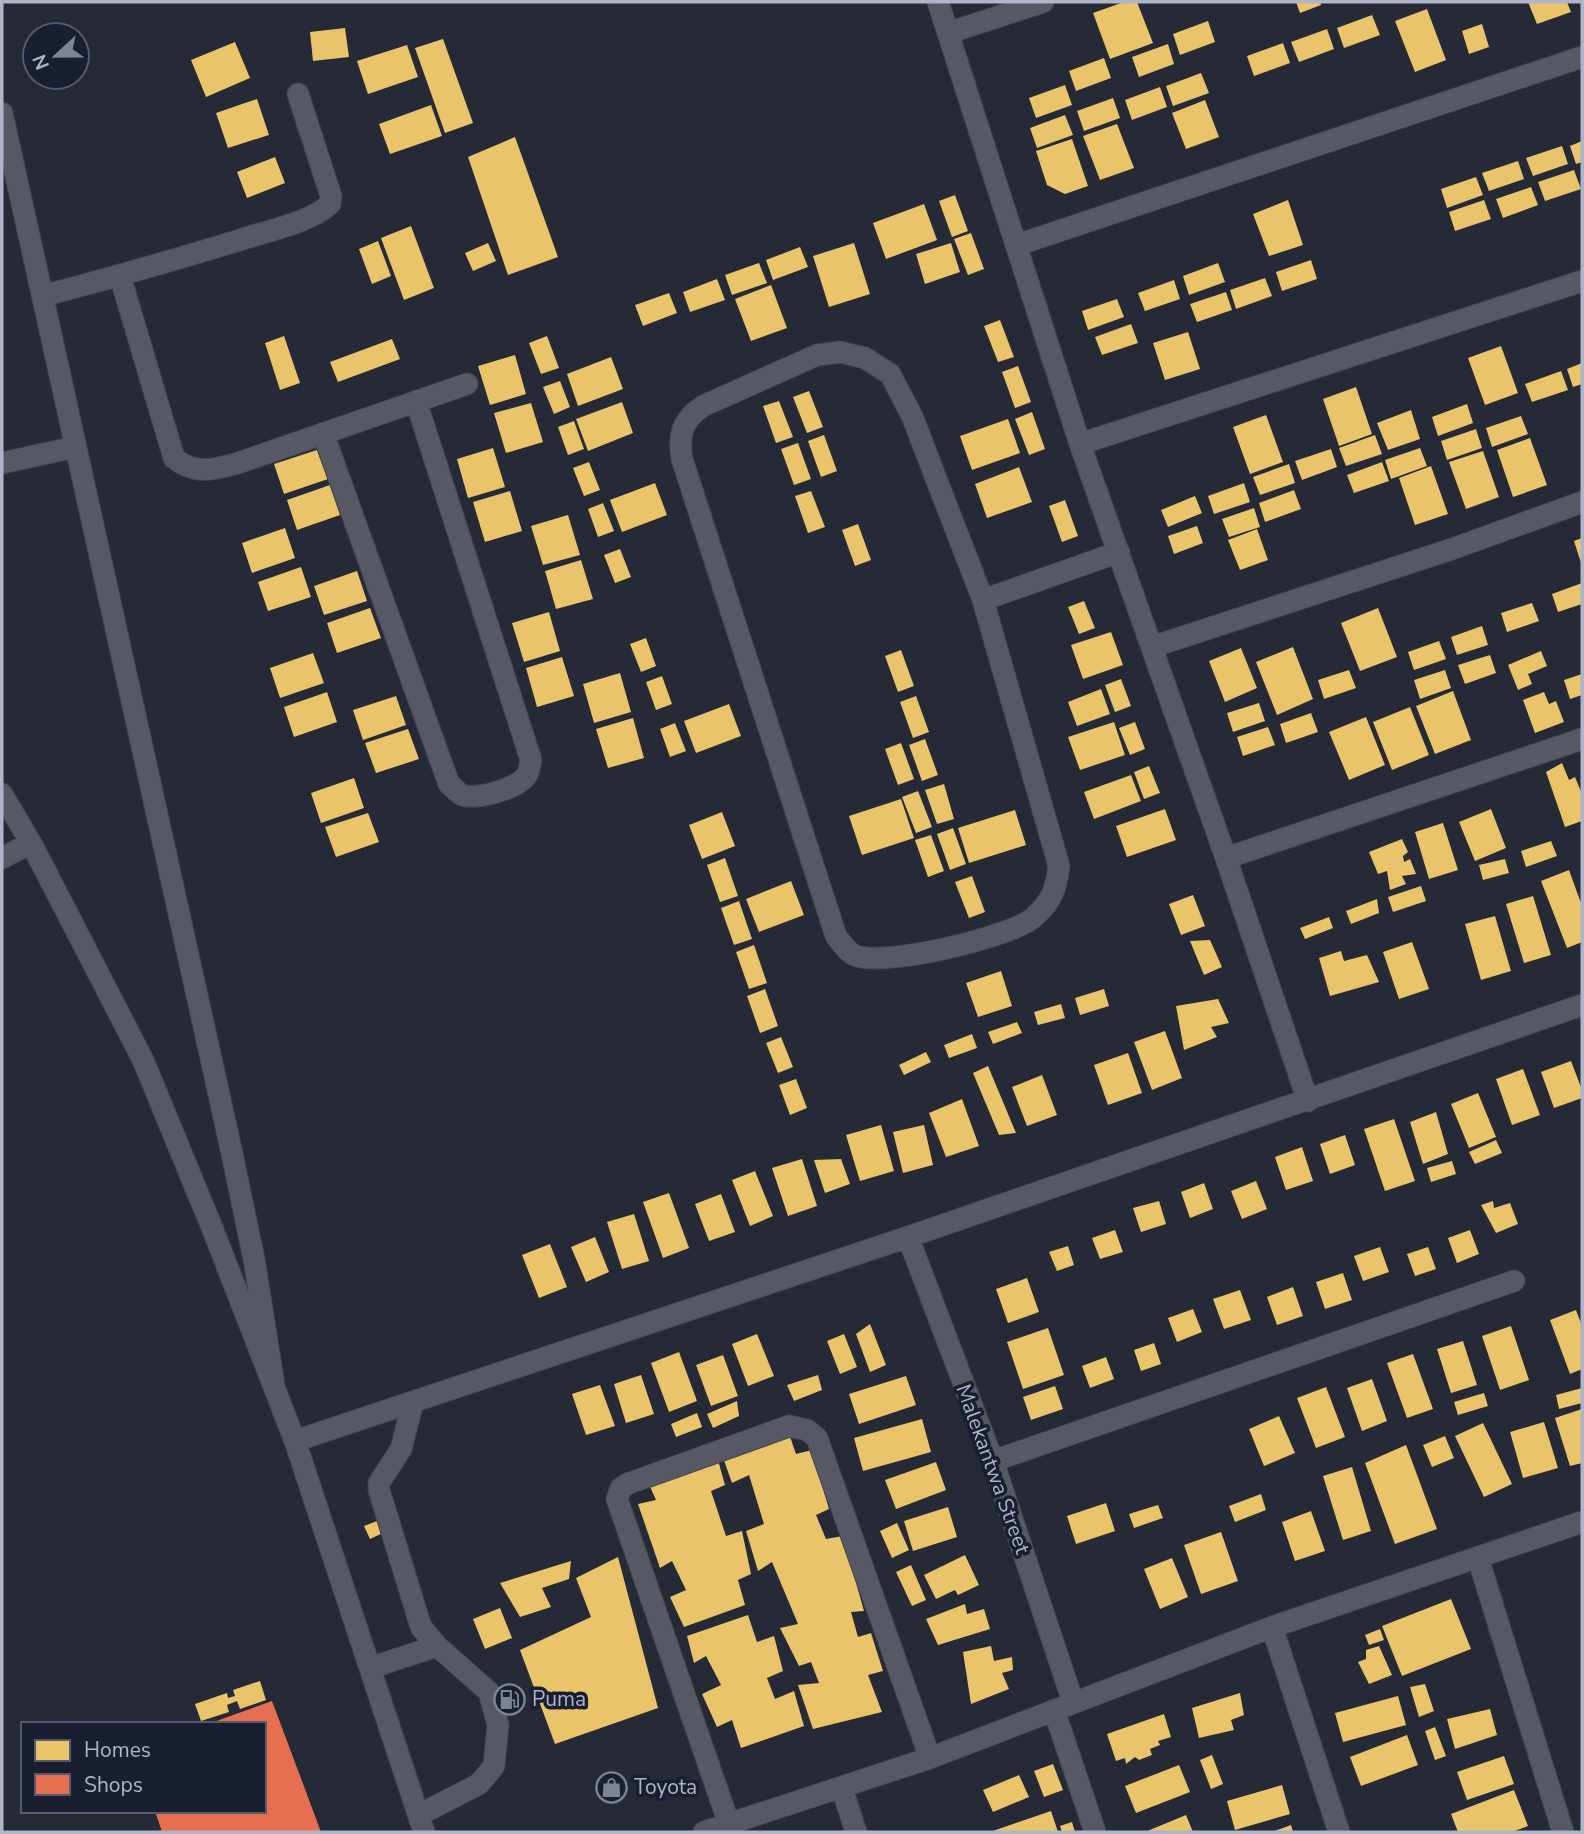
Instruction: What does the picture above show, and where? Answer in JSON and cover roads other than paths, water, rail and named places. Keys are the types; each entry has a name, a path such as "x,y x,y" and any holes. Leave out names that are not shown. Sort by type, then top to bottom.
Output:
{"street":[{"path":"937,2 1080,444 1226,858 1308,1101"},
{"path":"948,33 1043,2"},
{"path":"1017,245 1582,57"},
{"path":"42,296 120,276 287,225 323,211 330,204 331,196 298,94"},
{"path":"2,113 231,1149 254,1259 274,1385"},
{"path":"120,276 174,458 184,466 211,470 238,463 467,384"},
{"path":"1080,444 1582,281"},
{"path":"840,352 865,358 890,374 912,416 983,600 1059,866 1056,889 1032,919 1011,930 921,955 872,960 852,955 836,936 682,459 679,441 690,415 703,406 817,355 840,352"},
{"path":"323,433 449,784 461,794 477,796 505,789 519,784 528,774 531,760 416,401"},
{"path":"2,463 75,447"},
{"path":"1152,647 1452,549 1582,502"},
{"path":"983,600 1119,552"},
{"path":"1226,858 1582,739"},
{"path":"2,794 31,843 143,1060 295,1441 421,1824 479,1784 494,1766 498,1726 489,1692 437,1646 421,1627 379,1490 379,1483 401,1449 413,1402"},
{"path":"2,858 31,843"},
{"path":"295,1441 908,1237 1308,1101 1582,1004"},
{"name":"Malekantwa Street","path":"908,1237 993,1461 1063,1706 1095,1832"},
{"path":"993,1461 1514,1281"},
{"path":"729,1824 617,1499 621,1488 627,1483 789,1426 807,1430 817,1438 930,1758"},
{"path":"704,1832 930,1758 1272,1627 1582,1522"},
{"path":"1478,1558 1563,1832"},
{"path":"1272,1627 1339,1832"},
{"path":"370,1668 437,1646"},
{"path":"842,1788 856,1832"}],"place":[{"name":"Puma","path":"509,1699"},
{"name":"Toyota","path":"611,1787"}]}
